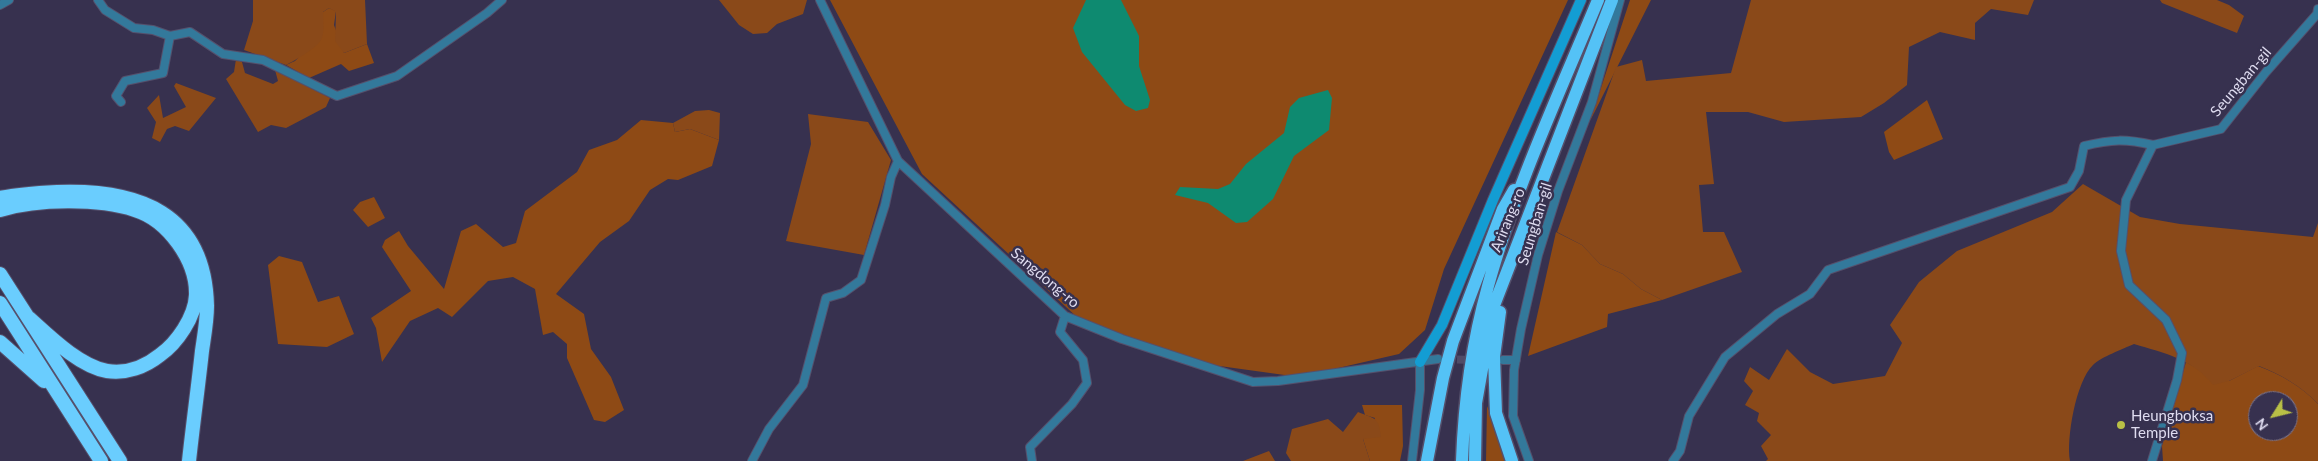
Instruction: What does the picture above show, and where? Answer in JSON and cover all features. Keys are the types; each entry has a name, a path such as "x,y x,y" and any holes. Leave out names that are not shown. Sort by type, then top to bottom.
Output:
{"highway":[{"name":"Arirang-ro","path":"1462,461 1464,420 1473,352 1488,286 1527,174 1598,0"},
{"name":"Arirang-ro","path":"1475,461 1476,404 1493,308 1612,0"},
{"path":"1427,461 1443,378 1453,341 1503,209 1516,186 1527,174"},
{"path":"0,198 67,192 120,195 142,201 155,208 170,219 190,241 204,274 207,307 189,461"},
{"path":"0,210 68,202 96,203 137,210 152,219 173,238 181,249 192,272 196,295 186,324 164,353 138,368 106,371 89,364 60,345 29,318"},
{"path":"0,274 120,461"},
{"path":"1500,286 1500,305 1494,357 1496,413 1512,461"},
{"path":"0,303 101,461"},
{"path":"0,342 58,393"}],"main road":[{"path":"1420,362 1442,325 1493,200 1581,0"}],"street":[{"path":"0,5 8,0"},
{"path":"98,0 105,10 134,28 153,30 170,36 190,32 223,54 264,60 337,96 397,76 487,13 502,0"},
{"name":"Sangdong-ro","path":"820,0 898,161 1065,316 1122,339 1253,382 1278,381 1438,359"},
{"name":"Seungban-gil","path":"1529,461 1513,416 1516,360 1538,255 1558,192 1592,102 1620,0"},
{"name":"Seungban-gil","path":"2153,145 2221,129 2266,72 2317,14 2318,9"},
{"path":"121,102 116,96 125,81 163,73 170,36"},
{"path":"1672,461 1680,451 1689,416 1725,357 1777,314 1810,294 1828,270 2070,186 2079,171 2084,146 2111,139 2130,140 2153,145 2126,200 2121,251 2129,285 2166,320 2182,353 2177,380 2152,461"},
{"path":"752,461 769,429 803,385 826,298 843,293 861,280 885,205 891,176 898,161"},
{"path":"1032,461 1030,447 1072,404 1087,383 1083,360 1060,332 1065,316"},
{"path":"1503,360 1516,360"},
{"path":"1412,461 1420,390 1420,362"}],"shaded area":[{"path":"253,0 365,0 367,44 344,53 335,41 336,12 329,8 323,12 323,34 319,43 286,65 244,50 253,21"},
{"path":"719,0 807,0 803,14 777,24 767,33 753,34 739,25"},
{"path":"830,0 1568,0 1444,269 1425,330 1399,354 1299,377 1205,364 1079,319 922,174"},
{"path":"1086,0 1121,0 1139,36 1139,66 1150,100 1148,108 1136,111 1125,105 1082,52 1073,28"},
{"path":"1630,0 1651,0 1590,121"},
{"path":"1751,0 2034,0 2028,15 1991,9 1975,23 1975,40 1940,32 1909,47 1907,85 1884,103 1861,117 1784,122 1748,112 1706,112 1714,184 1699,185 1703,232 1724,232 1742,272 1662,300 1641,289 1623,274 1600,264 1582,245 1557,232 1616,67 1642,60 1646,81 1731,73"},
{"path":"2160,0 2217,0 2229,5 2244,16 2237,33 2162,3"},
{"path":"329,8 336,11 334,25 344,53 367,44 374,63 349,71 341,64 309,78 286,65 295,61 323,33 323,12"},
{"path":"236,59 242,62 245,73 273,84 278,81 275,70 330,98 326,107 286,128 271,125 258,132 226,79 234,72"},
{"path":"176,83 216,98 189,131 175,126 167,129 160,142 152,138 156,122 147,108 159,95 163,118 186,107 174,86"},
{"path":"1328,90 1332,98 1329,130 1294,156 1273,199 1247,222 1236,223 1208,203 1175,195 1180,187 1218,189 1230,184 1246,164 1284,133 1290,107 1299,98"},
{"path":"1927,100 1943,139 1894,160 1889,152 1884,132"},
{"path":"709,110 720,113 719,140 690,129 675,132 673,123 695,111"},
{"path":"808,114 868,122 891,160 864,255 786,241 811,144"},
{"path":"641,120 673,123 675,132 690,129 719,140 712,166 678,180 668,179 650,190 629,221 600,242 556,294 584,314 591,349 611,377 624,410 605,422 594,420 567,358 567,344 553,332 543,335 535,289 513,277 488,281 452,317 438,308 410,321 382,362 376,328 371,318 411,291 382,247 385,240 399,231 408,246 444,289 461,231 476,224 503,247 516,243 525,211 577,172 589,150 617,140"},
{"path":"2083,184 2140,217 2180,224 2313,237 2318,223 2318,404 2291,382 2259,366 2229,381 2213,385 2205,376 2187,363 2167,354 2134,344 2101,359 2087,373 2077,397 2071,425 2070,461 1766,461 1768,459 1761,446 1771,435 1757,421 1759,413 1745,405 1753,391 1744,381 1750,367 1769,380 1787,349 1810,372 1833,384 1885,376 1902,343 1890,325 1919,282 1957,251 2052,212"},
{"path":"374,197 385,218 368,227 353,210 360,202"},
{"path":"1556,232 1582,245 1600,264 1623,274 1641,289 1662,300 1608,314 1607,327 1528,356"},
{"path":"279,256 302,262 318,302 339,296 354,334 327,347 278,344 268,265"},
{"path":"2186,362 2202,371 2229,381 2258,366 2291,382 2318,404 2318,461 2163,461 2162,446"},
{"path":"1362,405 1402,405 1403,446 1400,461 1370,461 1363,439 1375,418 1365,415"},
{"path":"1487,406 1510,461 1486,461"},
{"path":"1358,412 1375,420 1379,426 1381,437 1363,439 1370,461 1291,461 1286,453 1292,429 1328,419 1343,432"},
{"path":"1269,451 1275,461 1243,461"}],"tunnel":[{"path":"1445,359 1476,360"}],"place":[{"name":"Heungboksa Temple","path":"2121,425"}]}
